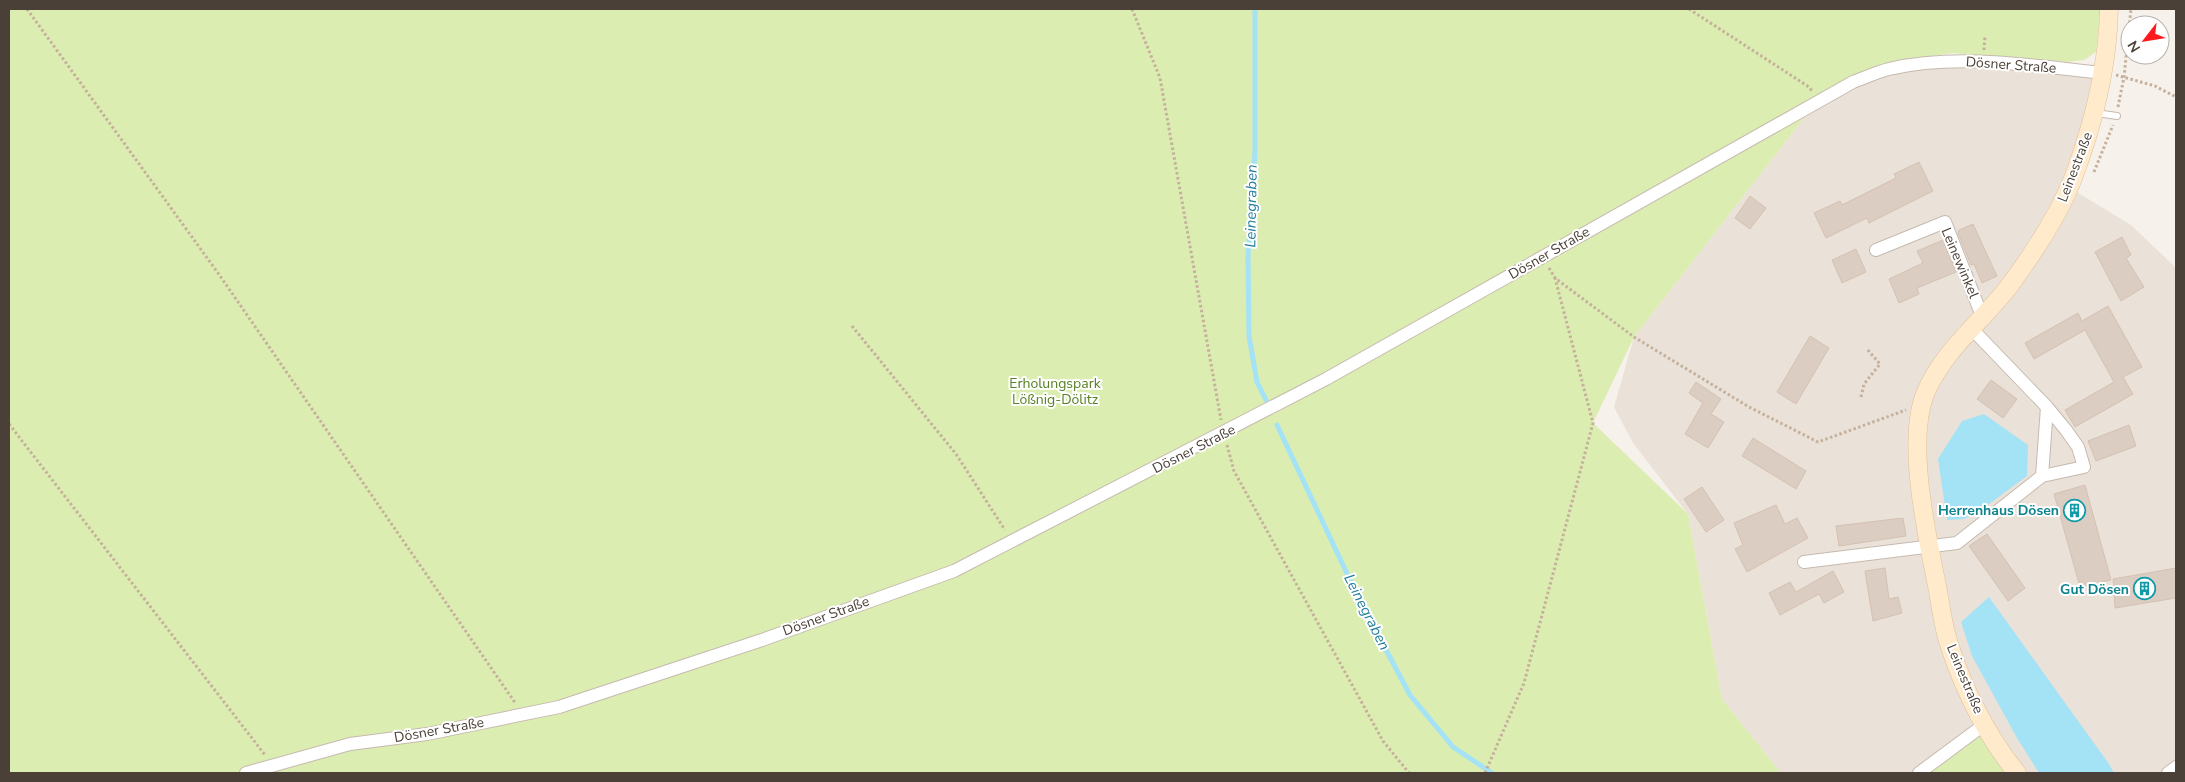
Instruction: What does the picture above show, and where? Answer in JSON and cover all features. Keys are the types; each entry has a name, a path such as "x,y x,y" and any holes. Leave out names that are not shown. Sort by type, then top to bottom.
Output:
{"main road":[{"name":"Leinestraße","path":"2016,773 1970,697 1949,645 1929,547 1919,471 1918,432 1921,408 1925,395 1946,358 2009,286 2055,215 2070,188 2095,112 2104,73 2109,9"}],"street":[{"name":"Dösner Straße","path":"246,773 350,744 427,734 558,707 762,640 954,571 1224,434 1402,337 1818,100 1853,82 1889,69 1949,62 1984,61 2104,73"},
{"name":"Leinewinkel","path":"1876,250 1945,222 1976,322"},
{"path":"1804,562 1957,543 2042,476 2084,467 2078,447 2048,407 1976,322"},
{"path":"2042,476 2048,407"},
{"path":"1919,773 1985,724"},
{"path":"2168,773 2176,767"}],"lane":[{"path":"2095,112 2117,116"}],"path":[{"path":"27,9 218,273 524,714"},
{"path":"1132,9 1160,78 1224,434 1234,471 1382,741 1409,773"},
{"path":"1689,9 1809,87 1818,100"},
{"path":"2130,9 2124,77 2155,86 2176,97"},
{"path":"1485,773 1524,683 1592,423 1555,278 1542,257"},
{"path":"1555,278 1634,337 1749,407 1818,442 1900,410 1921,408"},
{"path":"852,326 956,454 1012,541"},
{"path":"1861,397 1864,384 1880,364 1867,349"},
{"path":"9,424 273,765"}],"shaded area":[{"path":"1949,62 2104,73 2070,188 2131,225 2176,268 2176,773 1781,773 1722,699 1688,514 1633,443 1614,407 1634,337 1818,100 1853,82"}],"green space":[{"name":"Erholungspark Lößnig-Dölitz","path":"9,9 2101,9 2096,52 2084,60 2068,62 1952,53 1885,63 1831,88 1818,100 1634,337 1593,423 1688,514 1722,699 1781,773 9,773"},
{"path":"1985,724 2017,773 1919,773"}],"water":[{"path":"1984,414 2028,445 2027,476 1981,510 1964,519 1947,520 1938,459 1962,421"},
{"path":"1989,597 2114,773 2039,773 2017,738 1972,656 1961,622"}],"building":[{"path":"1919,162 1933,191 1869,223 1867,218 1826,238 1814,213 1840,201 1842,205 1896,178 1894,174"},
{"path":"1750,196 1766,208 1750,229 1735,218"},
{"path":"1973,224 1997,276 1982,283 1974,264 1971,265 1958,233 1959,230"},
{"path":"2122,237 2131,255 2126,258 2144,287 2121,301 2095,252"},
{"path":"1943,240 1956,272 1917,288 1919,294 1899,303 1889,279 1923,263 1917,251"},
{"path":"1856,249 1866,272 1842,283 1832,260"},
{"path":"2108,306 2142,367 2123,377 2133,394 2075,427 2065,410 2114,382 2085,330 2034,359 2025,343 2078,313 2082,321"},
{"path":"1810,336 1829,348 1796,404 1777,392"},
{"path":"1991,380 2017,399 2003,418 1977,399"},
{"path":"1696,382 1721,399 1711,414 1724,422 1708,448 1685,434 1703,403 1689,393"},
{"path":"2129,425 2136,446 2096,461 2088,441"},
{"path":"1753,438 1806,471 1796,489 1742,456"},
{"path":"2085,485 2111,580 2080,587 2054,494"},
{"path":"1702,487 1724,520 1706,532 1684,499"},
{"path":"1776,505 1785,524 1797,518 1808,538 1747,572 1735,549 1743,545 1734,523"},
{"path":"1903,518 1906,536 1839,546 1836,526"},
{"path":"1987,534 2025,588 2008,601 1969,546"},
{"path":"1885,568 1889,599 1898,597 1902,613 1873,621 1865,571"},
{"name":"Gut Dösen","path":"2176,568 2176,598 2115,608 2113,579"},
{"path":"1833,571 1844,592 1824,603 1819,594 1780,615 1769,593 1790,582 1796,592"}],"waterway":[{"name":"Leinegraben","path":"1255,9 1255,151 1248,256 1249,336 1257,382 1266,400"},
{"name":"Leinegraben","path":"1277,425 1359,599 1410,695 1453,747 1492,773"}],"place":[{"name":"Herrenhaus Dösen","path":"2075,510"},
{"name":"Gut Dösen","path":"2145,589"}]}
